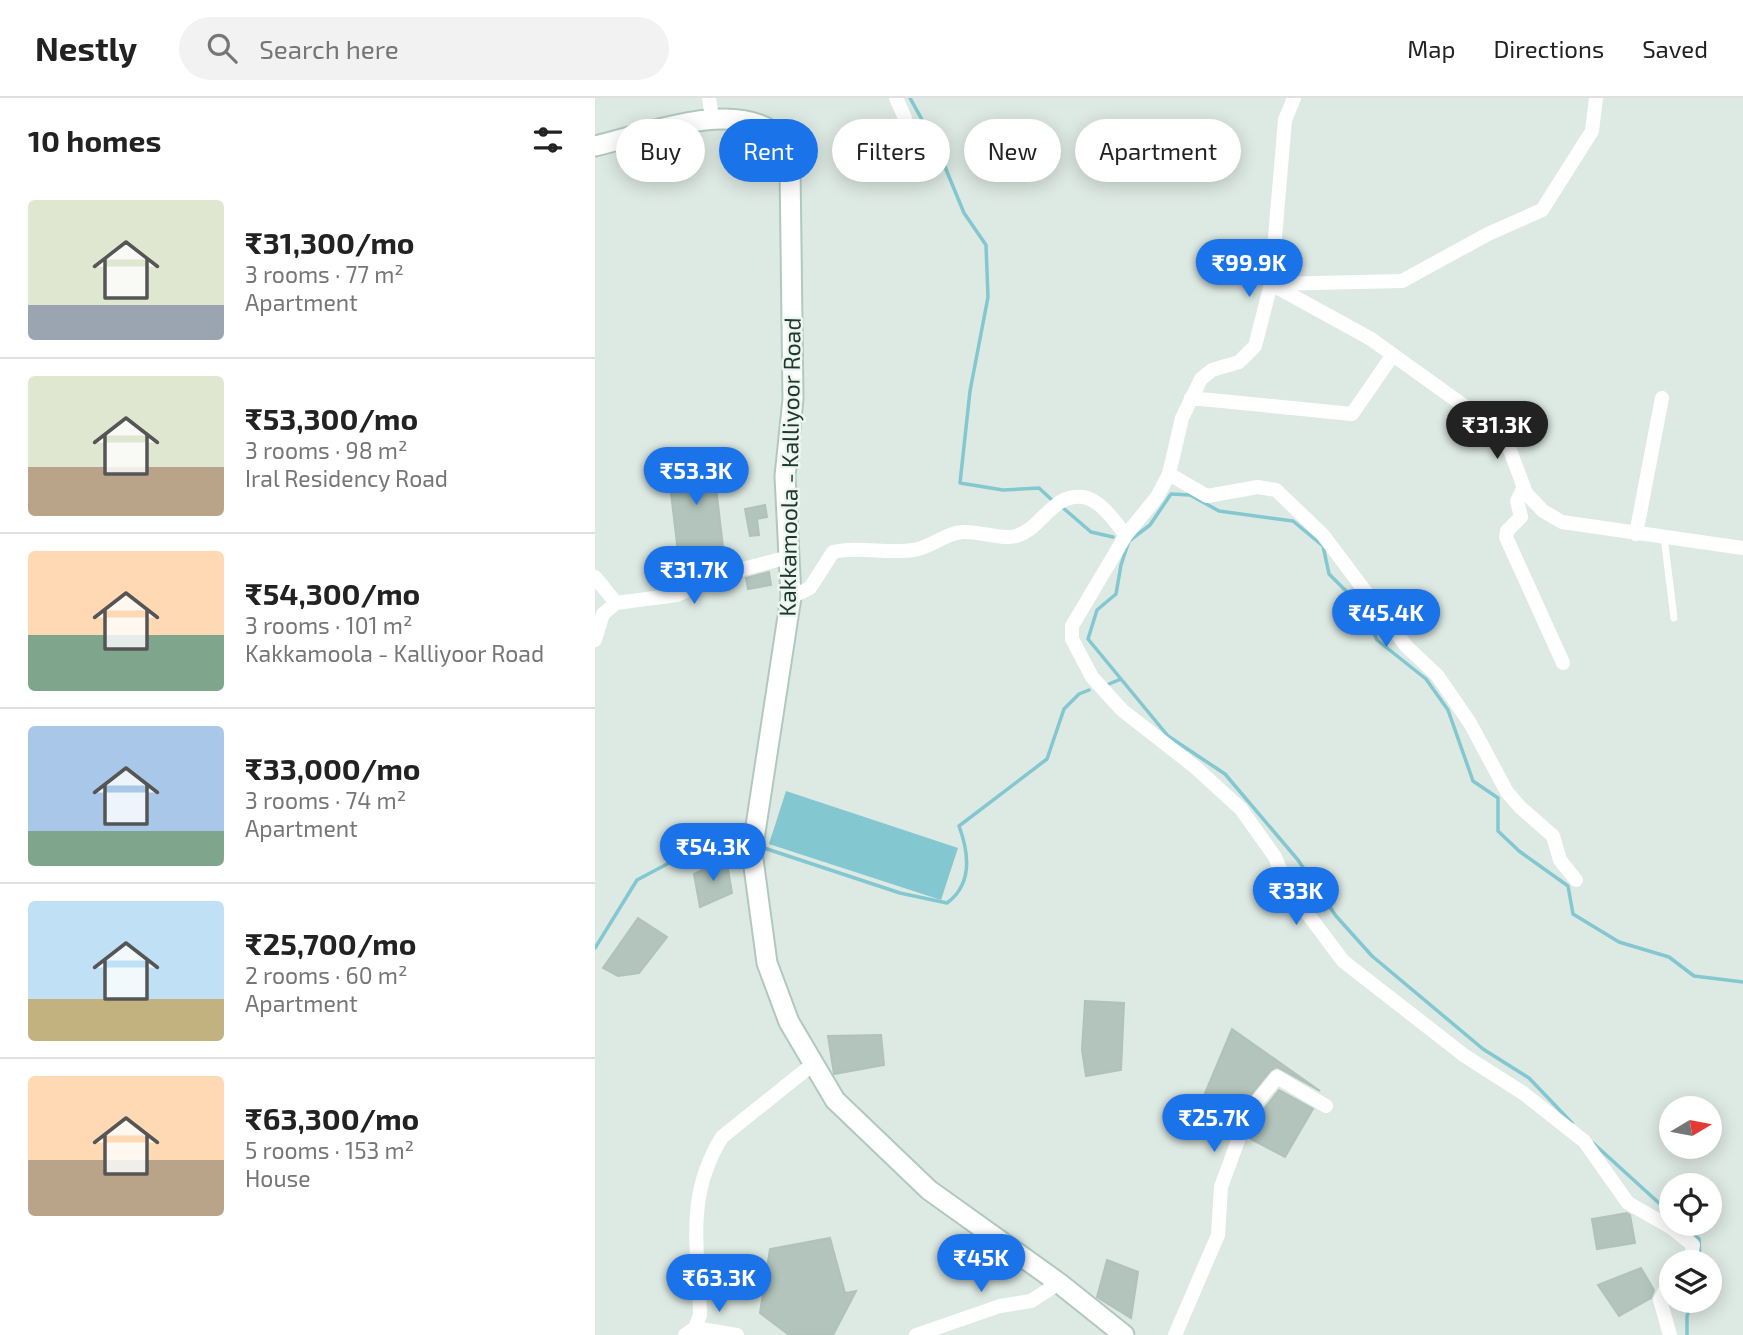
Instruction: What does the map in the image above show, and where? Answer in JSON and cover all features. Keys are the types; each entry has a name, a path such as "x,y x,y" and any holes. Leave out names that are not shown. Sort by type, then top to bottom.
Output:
{"main road":[{"name":"Kakkamoola - Kalliyoor Road","path":"595,146 712,118 744,121 771,131 782,144 790,168 793,399 785,476 791,597 752,852 767,963 789,1022 835,1100 929,1189 1059,1283 1124,1335"}],"street":[{"path":"709,98 712,118"},
{"path":"896,98 905,118"},
{"path":"1294,98 1285,121 1271,284 1255,346 1249,355 1212,370 1201,379 1182,418 1169,474 1157,497 1126,535 1072,626 1077,651 1092,677 1122,710 1195,767 1241,809 1275,857 1287,886 1343,961 1465,1056 1523,1093 1584,1141 1628,1203 1672,1228 1693,1245 1692,1250"},
{"path":"1271,284 1402,281 1488,234 1542,209 1592,131 1596,98"},
{"path":"1271,284 1371,340 1485,421 1507,442 1524,487 1543,511 1562,522 1743,548"},
{"path":"1191,398 1352,414 1392,356"},
{"path":"1636,534 1662,398"},
{"path":"1169,474 1207,496 1258,487 1276,490 1289,500 1323,535 1407,647 1437,675 1470,723 1507,792 1553,836 1560,860 1576,880"},
{"path":"1524,487 1517,501 1521,517 1507,531 1506,537 1563,663"},
{"path":"791,597 810,588 833,552 911,551 960,532 1013,537 1038,523 1056,503 1070,496 1086,497 1099,504 1126,535"},
{"path":"595,640 603,614 616,603 677,595 715,576 789,557"},
{"path":"595,577 616,603"},
{"path":"737,1335 690,1331 700,1315 694,1228 698,1198 715,1148 722,1137 813,1064"},
{"path":"1175,1335 1218,1235 1221,1187 1248,1113 1277,1077 1326,1106"},
{"path":"916,1335 1000,1306 1031,1301 1059,1283"},
{"path":"1664,1313 1670,1335"}],"lane":[{"path":"1664,537 1674,618"}],"water":[{"path":"786,791 958,848 941,900 769,844"}],"building":[{"path":"713,462 723,547 678,552 668,468"},
{"path":"765,505 767,517 757,519 759,535 750,536 745,509"},
{"path":"769,572 771,585 748,589 746,578"},
{"path":"726,858 732,893 700,907 694,874"},
{"path":"638,918 667,937 639,973 618,976 603,968"},
{"path":"1085,1001 1124,1003 1121,1070 1086,1076 1082,1050"},
{"path":"1232,1029 1320,1091 1277,1067 1270,1071 1241,1107 1232,1128 1198,1110"},
{"path":"881,1035 884,1065 834,1074 828,1036"},
{"path":"1279,1090 1313,1109 1285,1157 1249,1138 1257,1118"},
{"path":"1627,1213 1630,1215 1635,1243 1597,1249 1592,1219"},
{"path":"830,1238 845,1293 856,1291 833,1335 789,1335 760,1313 770,1249"},
{"path":"1107,1260 1138,1272 1131,1318 1097,1297"},
{"path":"1641,1268 1654,1290 1651,1298 1619,1316 1598,1285"}],"waterway":[{"path":"910,98 936,145 964,213 986,245 988,297 970,391 960,483 1003,490 1039,488 1053,501"},
{"path":"1572,1123 1529,1078 1483,1049 1372,956 1336,916 1298,860 1225,774 1168,736 1088,639 1097,610 1116,594 1129,541 1150,525 1171,494 1190,495 1219,511 1293,521 1323,546 1329,574 1361,606 1377,640 1426,679 1448,710 1473,781 1498,798 1498,831 1519,851 1568,886 1573,914 1619,942 1669,957 1694,976 1743,982"},
{"path":"1062,507 1091,532 1113,537"},
{"path":"1109,684 1121,679"},
{"path":"764,848 900,893 947,903 961,887 967,868 959,826 1047,759 1064,709 1079,694 1089,690"},
{"path":"595,948 637,880 716,838 743,840"},
{"path":"1593,1143 1659,1203"},
{"path":"1696,1236 1699,1239 1699,1250"},
{"path":"1687,1335 1688,1313"}]}
